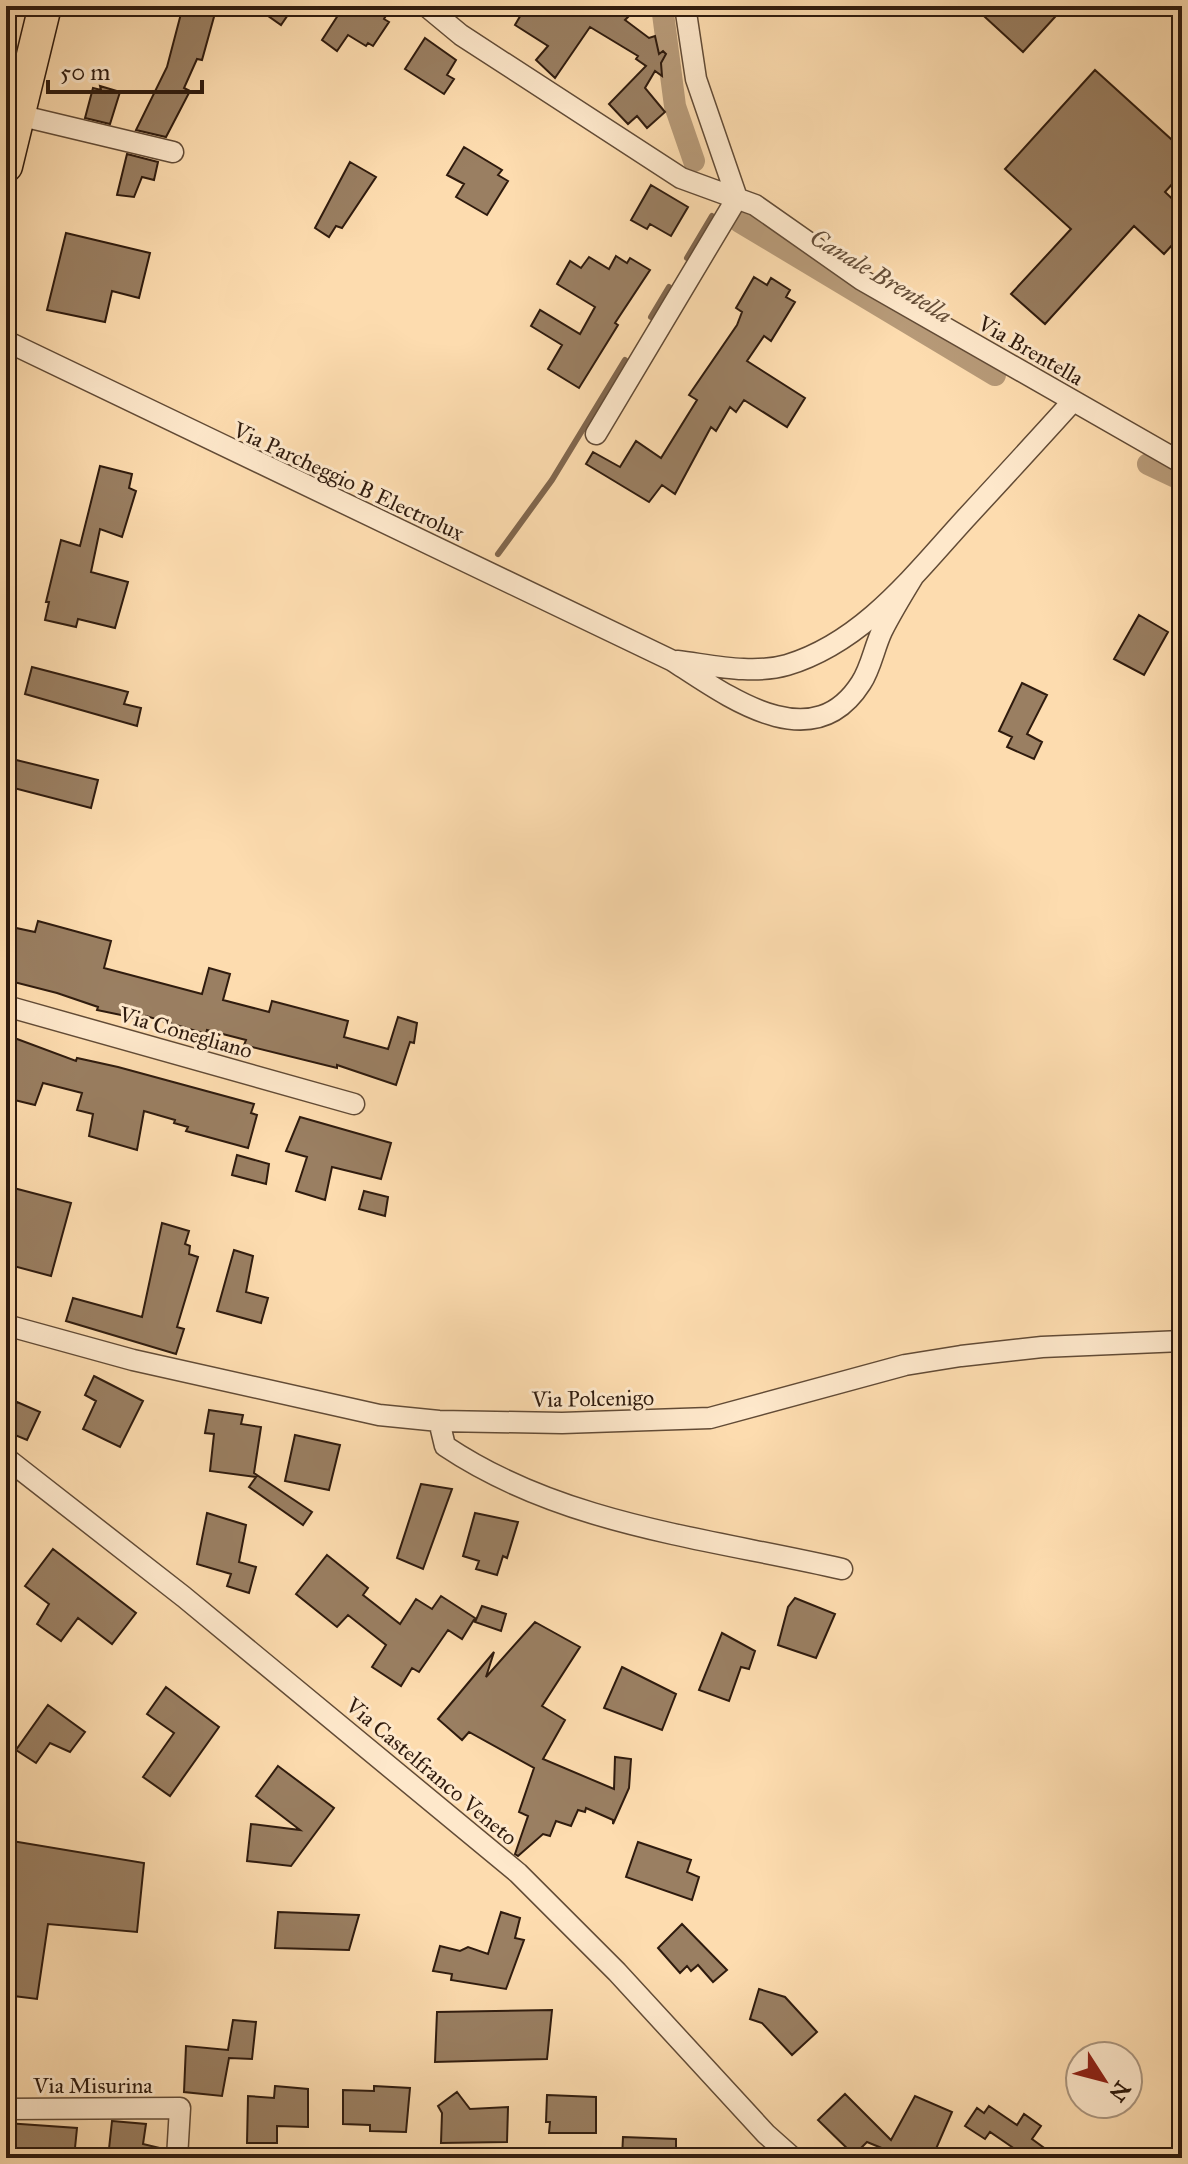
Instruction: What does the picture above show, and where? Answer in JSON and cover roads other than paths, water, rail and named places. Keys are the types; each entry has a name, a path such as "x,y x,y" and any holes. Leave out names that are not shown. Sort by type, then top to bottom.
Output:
{"main road":[{"path":"6,166 45,6"}],"street":[{"name":"Via Brentella","path":"426,6 461,35 697,185 755,205 862,280 1182,463"},
{"path":"596,434 737,198 696,79 685,6"},
{"path":"18,115 173,152"},
{"name":"Via Parcheggio B Electrolux","path":"6,341 673,661 726,696 787,721 831,714 861,683 872,655 913,577"},
{"name":"Via Parcheggio B Electrolux","path":"673,661 748,669 784,666 824,651 849,634 913,577 1073,401"},
{"path":"849,634 864,644 872,655"},
{"name":"Via Conegliano","path":"6,1006 354,1104"},
{"name":"Via Polcenigo","path":"6,1325 308,1400 379,1415 439,1421 592,1423 710,1418 933,1361 1042,1347 1182,1341"},
{"path":"439,1421 445,1446 479,1468 546,1498 634,1527 842,1569"},
{"name":"Via Castelfranco Veneto","path":"6,1458 184,1597 518,1873 617,1972 766,2134 793,2158"},
{"name":"Via Misurina","path":"6,2109 180,2108 177,2158"}],"waterway":[{"name":"Canale Brentella","path":"662,6 675,106 694,161"},
{"path":"687,258 712,216"},
{"name":"Canale Brentella","path":"740,222 995,375"},
{"path":"651,317 669,287"},
{"path":"498,554 552,480 625,360"},
{"name":"Canale Brentella","path":"1148,464 1182,480"}]}
